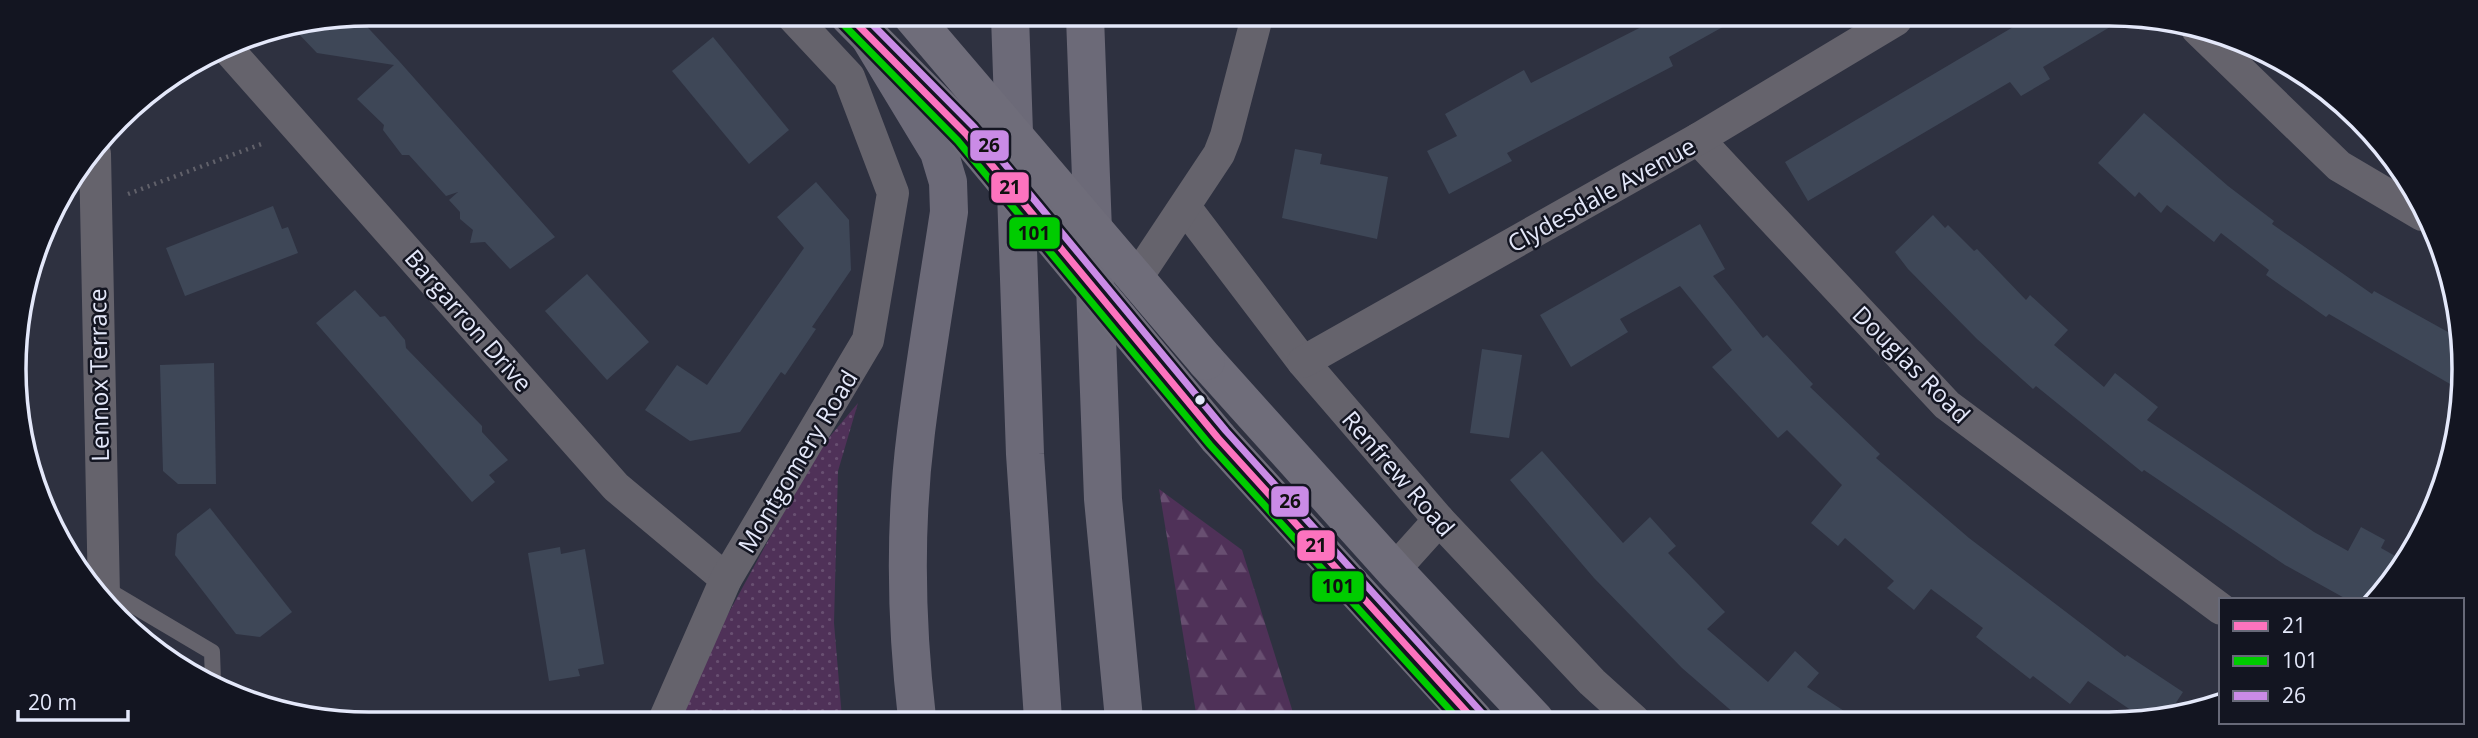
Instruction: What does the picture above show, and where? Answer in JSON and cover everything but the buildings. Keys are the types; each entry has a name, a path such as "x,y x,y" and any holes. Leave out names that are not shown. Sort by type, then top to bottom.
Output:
{"highway":[{"path":"1010,26 1024,440 1043,712"},
{"path":"1084,26 1103,499 1123,712"},
{"path":"860,27 939,152 948,182 949,212 916,434 910,512 908,589 916,712"},
{"path":"1103,499 1143,712"}],"main road":[{"path":"921,26 1206,361 1394,570 1527,712"},
{"path":"860,27 966,134 1218,438 1467,712"}],"street":[{"name":"Montgomery Road","path":"668,712 726,579 868,341 893,192 849,77 801,26"},
{"path":"1136,279 1185,207 1226,136 1255,26"},
{"name":"Clydesdale Avenue","path":"1303,362 1698,139 1886,26"},
{"path":"2210,41 2339,166 2412,209"},
{"name":"Bargarron Drive","path":"233,54 616,487 726,579"},
{"name":"Douglas Road","path":"1698,139 1947,405 2219,608"},
{"name":"Lennox Terrace","path":"95,163 104,586"},
{"name":"Renfrew Road","path":"1185,207 1303,362 1439,520 1592,682 1625,712"},
{"path":"1394,570 1439,520"}],"lane":[{"path":"113,597 212,652 213,674"}],"path":[{"path":"94,207 301,129"}],"green space":[{"path":"858,403 838,471 834,623 841,712 683,712 710,647 816,453"},
{"path":"1159,489 1242,550 1293,712 1196,712"}],"transit line":[{"name":"101","path":"845,26 958,141 1210,445 1452,712"},
{"name":"21","path":"859,26 966,134 1218,438 1467,712"},
{"name":"26","path":"874,26 974,127 1226,431 1481,712"}]}
